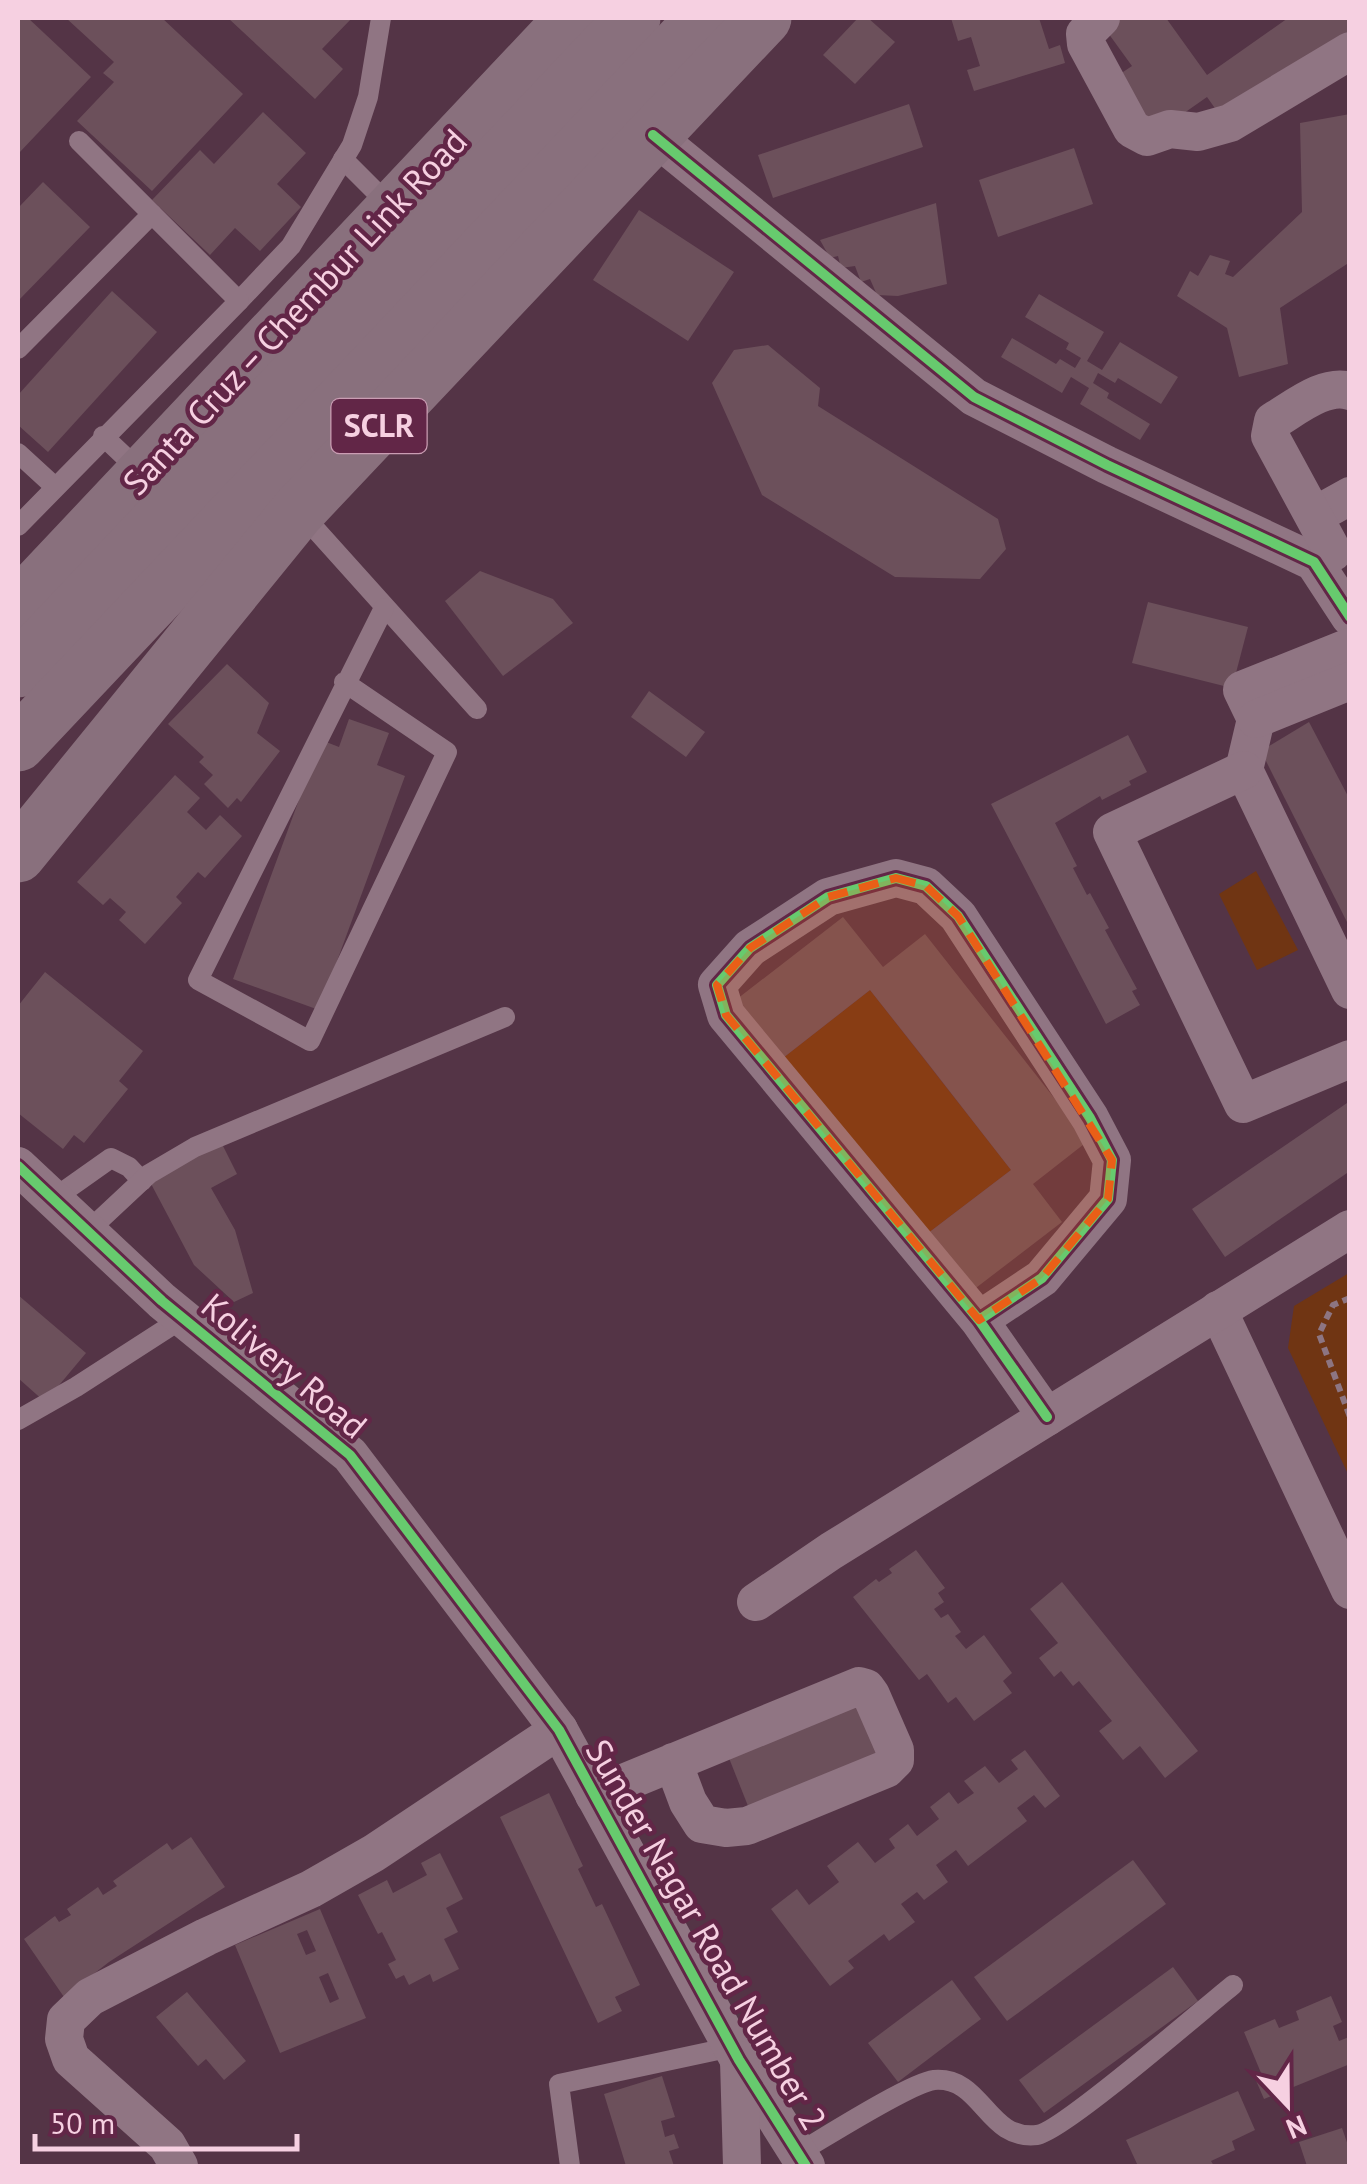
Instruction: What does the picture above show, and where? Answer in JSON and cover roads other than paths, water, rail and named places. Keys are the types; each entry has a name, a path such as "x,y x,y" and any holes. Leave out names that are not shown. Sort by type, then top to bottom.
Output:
{"highway":[{"name":"Santa Cruz – Chembur Link Road","path":"18,607 573,18"},
{"path":"18,629 601,18"},
{"path":"18,670 633,18"},
{"path":"18,744 704,18"},
{"name":"SCLR","path":"18,855 298,510 764,18"}],"street":[{"path":"1102,18 1086,34 1086,44 1132,128 1148,138 1170,129 1198,132 1230,123 1350,51"},
{"path":"653,135 974,397 1107,465 1332,553"},
{"path":"1350,391 1343,388 1322,393 1273,421 1270,436 1332,553 1350,617"},
{"path":"1314,516 1350,496"},
{"path":"1249,704 1350,647"},
{"path":"1249,704 1350,681"},
{"path":"1249,704 1244,770 1350,990"},
{"path":"1244,770 1112,832 1242,1104 1350,1059"},
{"path":"979,1320 1042,1278 1108,1199 1112,1160 1090,1118 958,916 926,886 896,878 828,897 750,948 718,985 726,1015 979,1320 1046,1417"},
{"name":"Kolivery Road","path":"18,1166 184,1318 350,1455 559,1730"},
{"path":"756,1602 831,1551 1350,1229"},
{"path":"1218,1310 1350,1590"},
{"path":"594,1795 673,1762 860,1686 872,1695 896,1750 895,1760 886,1769 748,1826 726,1828 702,1824 688,1802 673,1762"},
{"path":"179,2166 168,2146 71,2059 64,2039 66,2020 90,1997 374,1854 559,1730"},
{"name":"Sunder Nagar Road Number 2","path":"559,1730 735,2054 802,2160"},
{"path":"735,2054 742,2166"}],"lane":[{"path":"18,526 291,246 352,145 368,96 381,18"},
{"path":"79,141 239,300"},
{"path":"343,159 392,209"},
{"path":"18,349 152,214"},
{"path":"103,436 143,474"},
{"path":"18,452 54,486"},
{"path":"298,510 477,709"},
{"path":"344,682 447,752 310,1042 198,980 344,682 384,608"},
{"path":"88,1231 142,1181 196,1147 506,1017"},
{"path":"53,1199 111,1158 129,1167 142,1181"},
{"path":"18,1420 184,1318"},
{"path":"802,2160 902,2094 933,2080 962,2085 1007,2132 1040,2135 1074,2114 1232,1985"},
{"path":"570,2166 559,2084 735,2054"}]}
